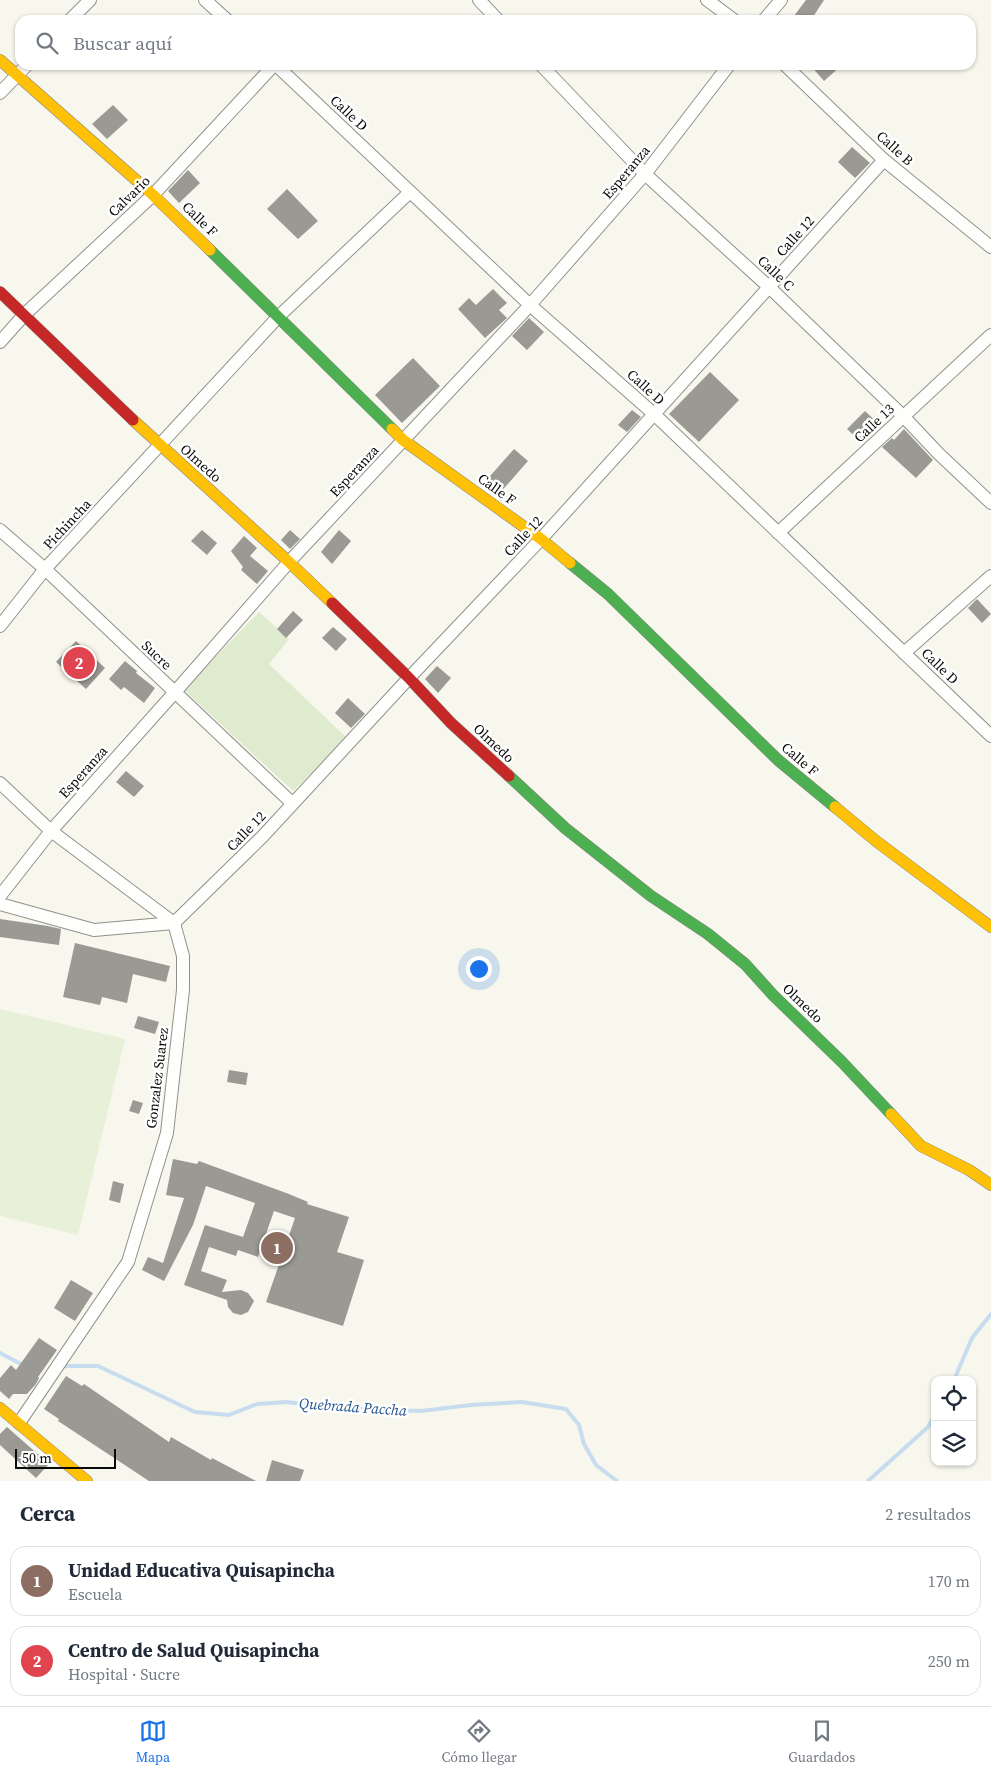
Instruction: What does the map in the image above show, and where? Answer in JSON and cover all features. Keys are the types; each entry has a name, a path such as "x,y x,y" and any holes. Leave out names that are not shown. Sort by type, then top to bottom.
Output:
{"street":[{"path":"75,15 90,0"},
{"path":"205,0 222,15"},
{"path":"479,0 493,15"},
{"path":"707,0 727,15"},
{"path":"768,15 781,0"},
{"name":"Calle F","path":"0,60 153,195 404,440 541,539 608,594 778,760 876,841 991,927"},
{"path":"0,93 22,70"},
{"name":"Calvario","path":"0,342 25,314 153,195 270,70"},
{"name":"Calle D","path":"280,70 530,305 654,414 991,736"},
{"name":"Calle C","path":"546,70 645,174 769,287 991,503"},
{"name":"Esperanza","path":"0,896 51,831 176,692 289,562 530,305 645,174 724,70"},
{"name":"Calle B","path":"790,70 884,160 991,248"},
{"name":"Calle 12","path":"174,923 263,836 541,539 884,160"},
{"name":"Pichincha","path":"0,626 45,569 278,317 410,192"},
{"name":"Olmedo","path":"0,292 160,446 289,562 409,678 451,724 565,828 651,896 708,934 745,964 773,995 842,1062 921,1146 969,1170 991,1184"},
{"name":"Calle 13","path":"778,533 991,335"},
{"name":"Sucre","path":"0,530 45,569 292,803"},
{"path":"904,653 991,576"},
{"path":"0,783 51,831 174,923"},
{"path":"0,904 94,930 174,923"},
{"name":"Gonzalez Suarez","path":"19,1423 128,1262 167,1133 183,990 183,956 174,923"},
{"path":"0,1408 81,1479"}],"green space":[{"path":"259,612 289,639 269,664 347,738 293,791 184,690"},
{"path":"0,1009 125,1039 78,1235 0,1216"}],"building":[{"path":"806,0 824,0 814,15 795,15"},
{"path":"814,70 836,70 824,81"},
{"path":"113,105 128,120 107,139 92,124"},
{"path":"852,147 870,163 855,178 838,162"},
{"path":"188,170 200,183 179,203 168,191"},
{"path":"287,189 318,221 298,239 267,209"},
{"path":"493,289 507,303 499,310 507,318 485,338 458,309 469,298 476,305"},
{"path":"529,318 544,332 527,350 512,336"},
{"path":"413,358 440,386 402,423 375,395"},
{"path":"710,372 739,400 699,442 669,414"},
{"path":"632,410 641,417 627,432 618,425"},
{"path":"865,411 881,426 862,443 847,429"},
{"path":"904,429 933,460 916,478 882,447 892,438 894,440"},
{"path":"514,449 528,461 498,495 483,484"},
{"path":"202,530 217,543 207,555 191,541"},
{"path":"290,530 300,539 290,549 281,540"},
{"path":"339,530 351,541 332,564 321,552"},
{"path":"244,536 257,548 250,556 268,571 257,584 241,570 243,567 231,551"},
{"path":"977,599 991,614 982,623 968,608"},
{"path":"293,611 303,620 286,638 277,629"},
{"path":"333,627 347,639 336,651 322,638"},
{"path":"76,641 105,668 86,689 56,662"},
{"path":"125,661 137,671 136,673 155,688 144,703 124,687 121,690 109,679"},
{"path":"437,666 451,678 438,693 425,679"},
{"path":"348,698 365,714 351,728 335,713"},
{"path":"126,771 144,786 134,797 116,782"},
{"path":"0,919 61,929 59,945 0,937"},
{"path":"75,943 170,966 166,982 133,974 127,1003 102,997 100,1005 63,997"},
{"path":"138,1016 159,1022 155,1034 134,1028"},
{"path":"229,1070 248,1073 246,1085 227,1082"},
{"path":"133,1100 143,1103 139,1114 129,1111"},
{"path":"173,1159 197,1164 199,1161 289,1194 308,1202 307,1204 349,1217 337,1252 364,1260 343,1326 266,1302 295,1218 274,1211 258,1257 238,1250 236,1256 209,1247 201,1271 227,1280 222,1292 241,1290 248,1293 254,1301 248,1312 241,1315 233,1313 228,1307 227,1300 184,1285 205,1225 243,1237 255,1203 206,1186 193,1225 164,1281 142,1270 148,1257 163,1263 184,1198 166,1195"},
{"path":"113,1181 124,1184 120,1203 109,1200"},
{"path":"71,1280 93,1293 75,1321 54,1308"},
{"path":"39,1338 57,1350 38,1377 36,1384 27,1394 13,1394 9,1399 0,1391 0,1378 11,1365 16,1370"},
{"path":"66,1376 82,1386 84,1384 169,1442 171,1437 211,1460 212,1458 256,1481 149,1481 58,1421 59,1419 44,1409"},
{"path":"7,1427 49,1464 36,1478 0,1445 0,1434"},
{"path":"272,1460 304,1470 300,1481 266,1481"}],"waterway":[{"name":"Quebrada Paccha","path":"956,1376 972,1338 991,1314"},
{"name":"Quebrada Paccha","path":"0,1353 25,1366"},
{"name":"Quebrada Paccha","path":"62,1366 98,1366 195,1412 229,1415 257,1404 286,1402 339,1408 421,1411 471,1405 522,1402 566,1409 579,1425 584,1444 596,1465 617,1481"},
{"name":"Quebrada Paccha","path":"868,1481 928,1427 932,1421"}],"traffic: fast":[{"path":"210,250 392,429"},
{"path":"570,563 608,594 778,760 835,807"},
{"path":"509,776 565,828 651,896 708,934 745,964 773,995 842,1062 891,1114"}],"traffic: slow":[{"path":"0,60 153,195 210,250"},
{"path":"133,420 332,603"},
{"path":"392,429 403,440 541,539 570,563"},
{"path":"835,807 876,841 991,927"},
{"path":"891,1114 921,1146 969,1170 991,1185"},
{"path":"0,1408 87,1481"}],"traffic: jam":[{"path":"0,292 133,420"},
{"path":"332,603 409,678 451,723 509,776"}],"place":[{"name":"Centro de Salud Quisapincha","path":"79,663"},
{"name":"Unidad Educativa Quisapincha","path":"277,1248"}]}
